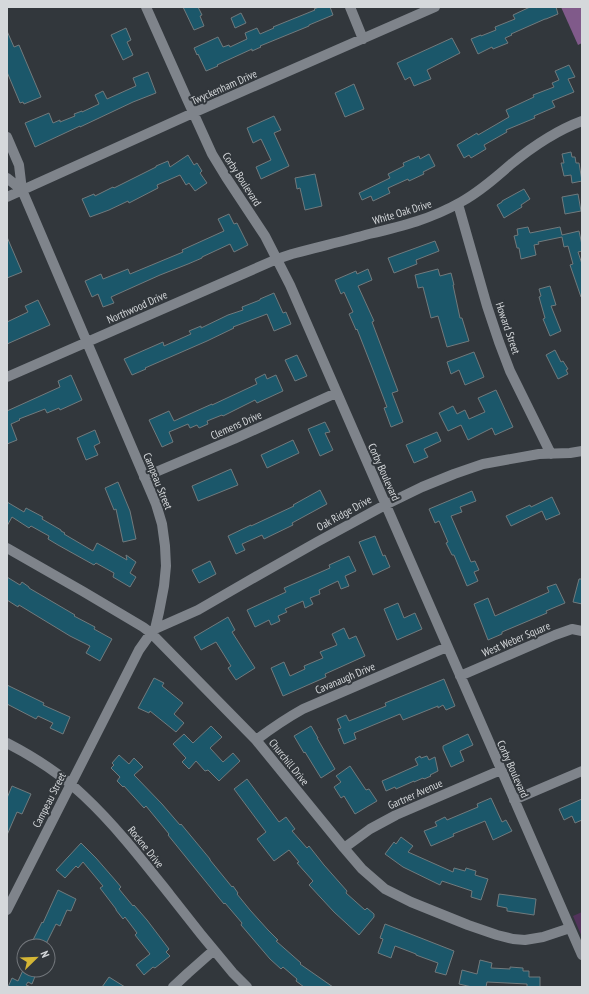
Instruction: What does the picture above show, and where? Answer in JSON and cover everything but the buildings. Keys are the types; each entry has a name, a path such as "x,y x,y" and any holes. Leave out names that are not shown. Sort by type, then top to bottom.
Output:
{"street":[{"name":"Corby Boulevard","path":"146,7 212,154 265,236 290,285 582,955"},
{"path":"350,7 364,39"},
{"name":"Twyckenham Drive","path":"7,197 193,113 435,7"},
{"name":"White Oak Drive","path":"277,259 411,224 433,216 458,204 483,188 527,151 544,139 557,131 582,121"},
{"name":"Campeau Street","path":"7,137 19,166 22,190 156,504 162,524 166,566 160,612 153,631 139,650 7,910"},
{"name":"Campeau Street","path":"7,178 22,190"},
{"name":"Howard Street","path":"458,204 487,306 499,342 510,371 551,454"},
{"name":"Northwood Drive","path":"7,377 277,259"},
{"name":"Clemens Drive","path":"144,477 234,439 336,393"},
{"name":"Oak Ridge Drive","path":"153,631 198,610 385,505 422,487 483,464 539,454 582,451"},
{"name":"Churchill Drive","path":"7,548 143,627 153,631 256,740 362,869 385,888 411,902 468,925 513,939 525,940 543,937 570,928"},
{"name":"West Weber Square","path":"460,676 555,635 572,629 582,631"},
{"name":"Cavanaugh Drive","path":"256,740 286,718 303,709 447,647"},
{"name":"Rockne Drive","path":"7,743 36,759 70,784 106,818 132,847 233,973 247,987"},
{"name":"Gartner Avenue","path":"344,848 370,829 396,815 501,770"},
{"path":"514,800 582,771"},
{"path":"173,987 214,950"}],"shaded area":[{"path":"561,7 582,7 582,43 578,45"},
{"path":"582,912 582,937 573,916"}]}
